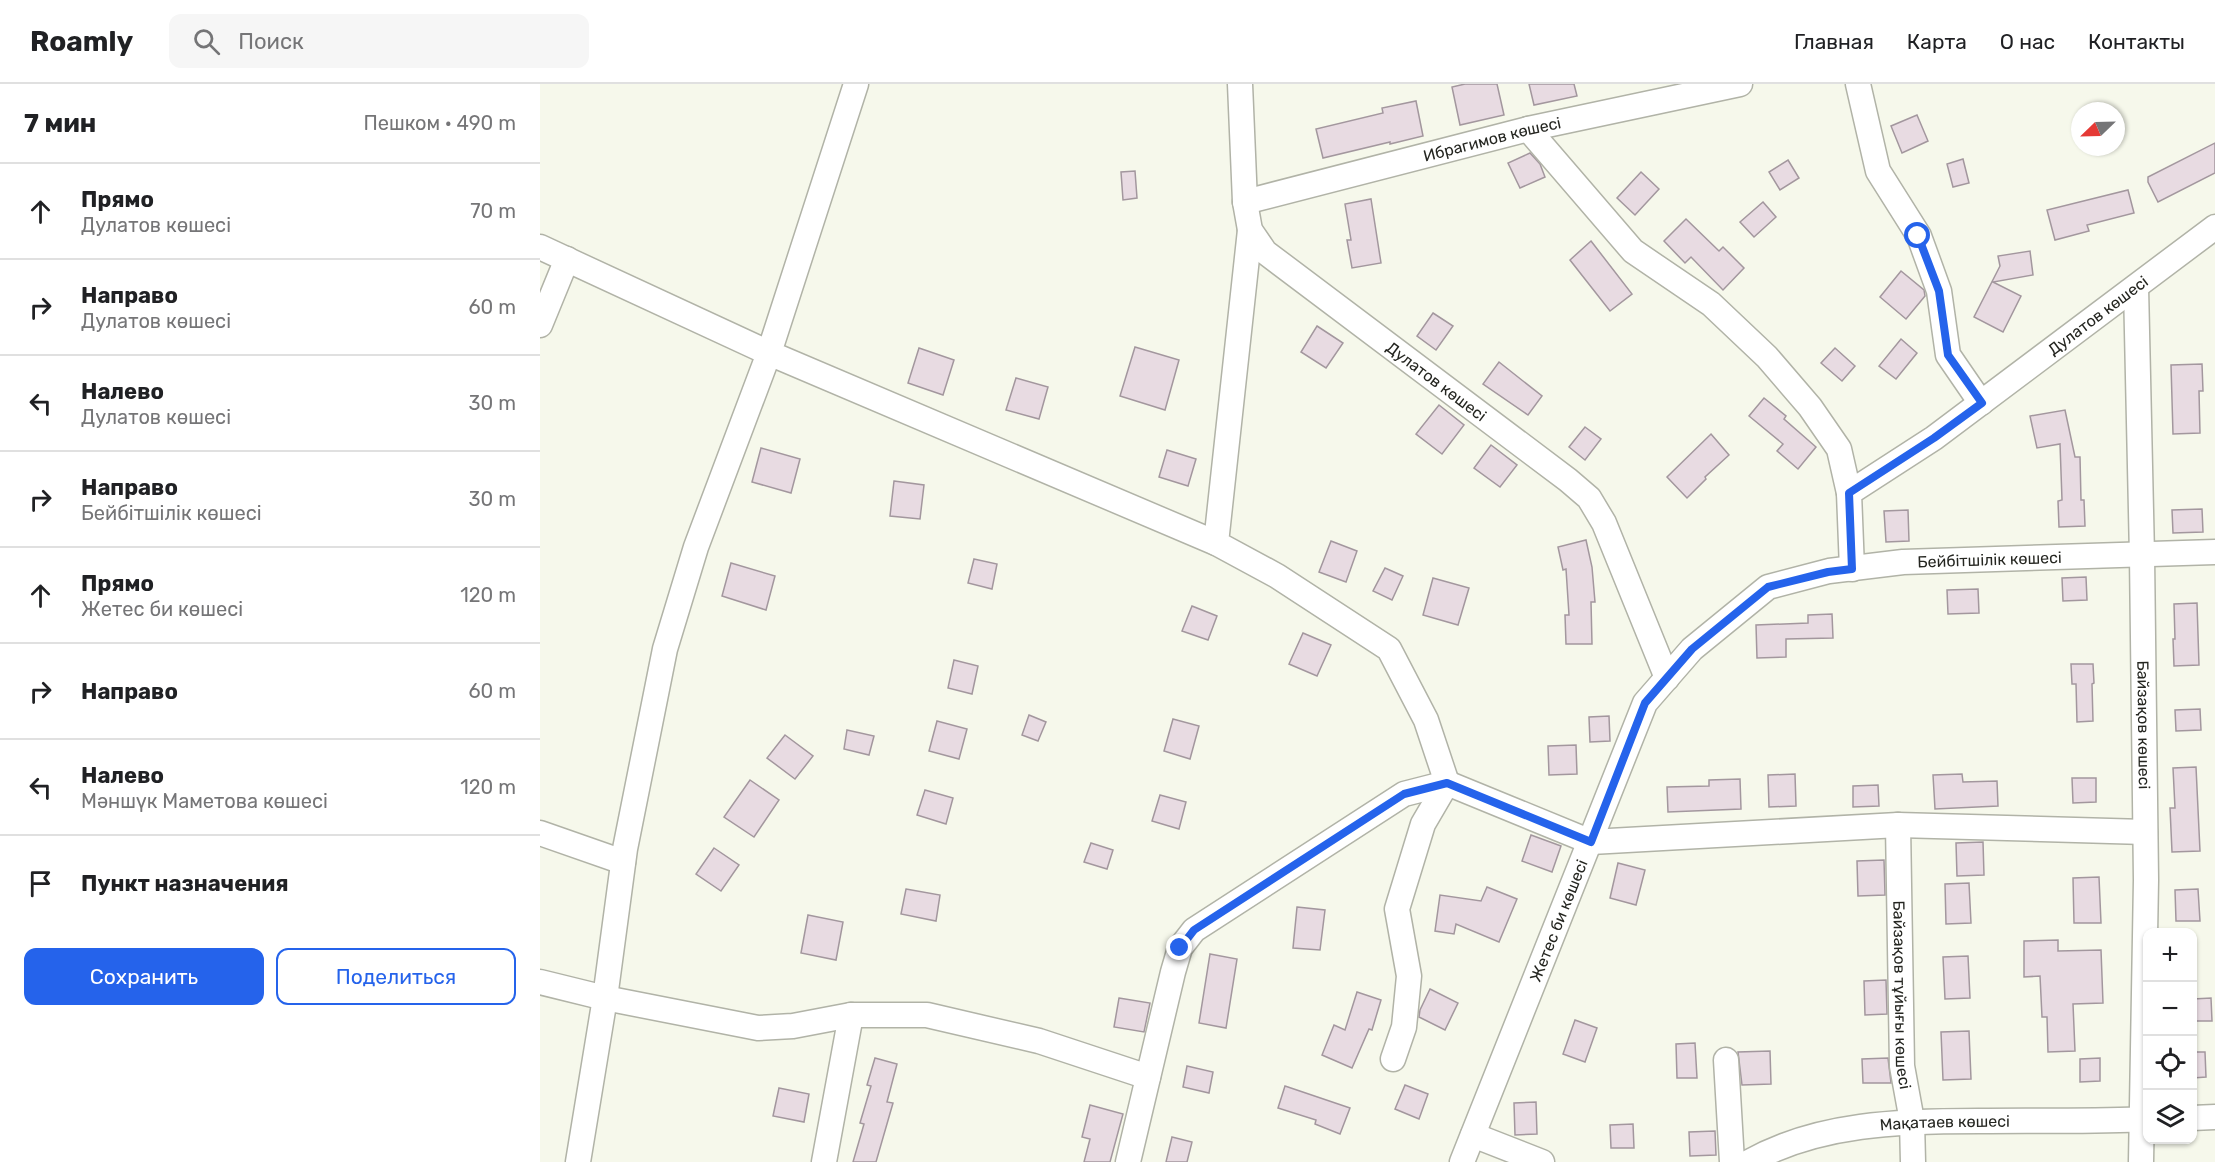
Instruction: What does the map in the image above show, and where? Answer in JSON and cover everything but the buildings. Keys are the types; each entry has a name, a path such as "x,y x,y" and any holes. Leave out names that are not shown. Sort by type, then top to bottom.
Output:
{"street":[{"path":"578,1162 623,862 665,649 696,547 769,353 855,84"},
{"name":"Дулатов көшесі","path":"1240,84 1245,202 1250,230 1265,252 1559,473 1588,498 1604,523 1667,678"},
{"name":"Ибрагимов көшесі","path":"1245,202 1528,129 1740,84"},
{"path":"1858,84 1878,171 1918,236 1939,291 1948,355 1982,403"},
{"path":"1528,129 1633,250 1711,304 1767,357 1810,407 1839,449 1849,493 1852,569"},
{"name":"Дулатов көшесі","path":"1849,493 1934,438 2215,227"},
{"path":"1216,543 1250,230"},
{"path":"540,246 769,353 1216,543 1277,576 1389,650 1426,720 1447,783 1423,824 1397,909 1409,976 1404,1027 1394,1059"},
{"path":"540,325 567,259"},
{"name":"Байзақов көшесі","path":"2136,287 2145,832 2144,1090"},
{"name":"Бейбітшілік көшесі","path":"1768,587 1828,572 1903,562 2215,552"},
{"name":"Жетес би көшесі","path":"1462,1162 1645,703 1692,649 1768,587"},
{"path":"1128,1162 1180,948 1194,930 1404,794 1447,783 1591,842 1898,825 2145,832"},
{"name":"Байзақов тұйығы көшесі","path":"1898,825 1902,1066 1912,1121 1913,1162"},
{"path":"540,833 623,862"},
{"path":"540,982 604,998 758,1028 793,1026 851,1015 927,1015 1039,1041 1148,1077"},
{"path":"824,1162 851,1015"},
{"path":"1726,1060 1732,1162"},
{"path":"2197,1118 2215,1117"},
{"name":"Мақатаев көшесі","path":"1749,1162 1772,1149 1815,1134 1912,1121 2143,1119"},
{"name":"Байзақов көшесі","path":"2141,1162 2143,1133"},
{"path":"1473,1135 1542,1162"}],"route":[{"path":"1180,948 1194,930 1404,794 1447,783 1591,842 1645,703 1692,649 1768,587 1828,572 1852,569 1849,493 1934,438 1982,403 1948,355 1939,291 1918,236"}]}
